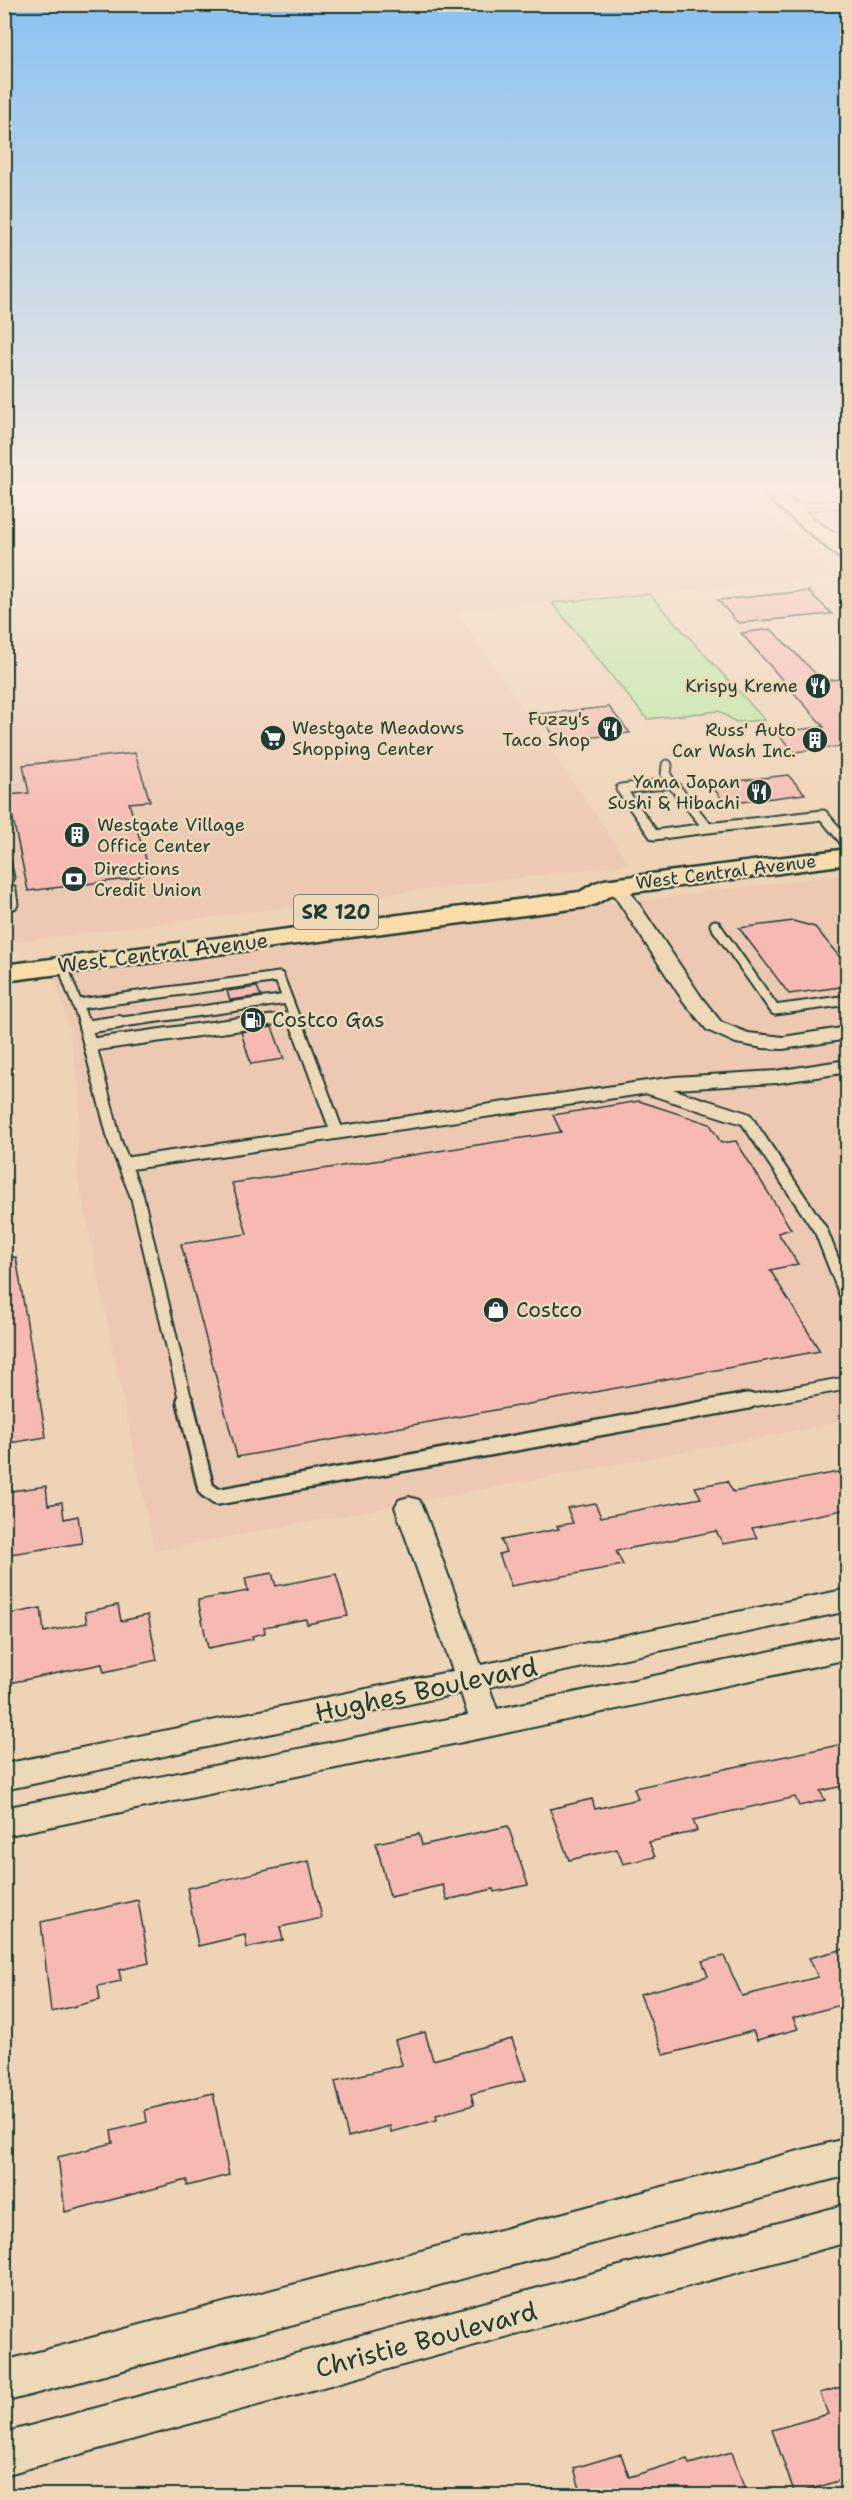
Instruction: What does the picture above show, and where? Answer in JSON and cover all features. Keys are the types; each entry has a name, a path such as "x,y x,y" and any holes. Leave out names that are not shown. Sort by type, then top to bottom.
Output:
{"main road":[{"name":"West Central Avenue","path":"4,953 582,880 610,886 848,856"},
{"name":"West Central Avenue","path":"4,973 586,899 610,886"},
{"path":"64,965 73,953 244,932 252,922"}],"street":[{"path":"610,886 714,1026 743,1039 763,1042 783,1043 848,1034"},
{"path":"409,1507 488,1724"},
{"name":"Hughes Boulevard","path":"4,1777 848,1600"},
{"name":"Hughes Boulevard","path":"4,1822 488,1724 848,1647"},
{"path":"4,2382 848,2156"},
{"name":"Christie Boulevard","path":"4,2454 848,2223"}],"lane":[{"path":"666,765 666,776 708,828"},
{"path":"672,783 621,789 654,835 823,815 848,845"},
{"path":"4,857 9,878"},
{"path":"10,890 13,904"},
{"path":"715,925 775,1010 848,1000"},
{"path":"64,965 66,977 84,1024 115,1142 137,1196 206,1488 217,1497 848,1383"},
{"path":"84,1024 287,1000"},
{"path":"84,1024 287,1000"},
{"path":"84,1024 287,1000"},
{"path":"287,1000 337,1132"},
{"path":"124,1164 675,1083 776,1077 848,1066"},
{"path":"646,1087 747,1119 821,1231 848,1300"}],"shaded area":[{"name":"Westgate Meadows Shopping Center","path":"4,610 471,610 456,611 629,864 8,943 4,922"},
{"path":"847,874 847,1421 154,1551 77,1173 80,1094 67,1022 54,974"}],"green space":[{"path":"557,610 663,610 765,720 736,722 719,711 647,719"}],"building":[{"path":"726,610 827,610 832,614 738,623"},
{"path":"771,629 823,681 848,678 848,751 843,746 795,752 775,732 824,727 741,633"},
{"path":"609,707 630,733 558,741 538,714"},
{"name":"Westgate Village Office Center","path":"135,753 150,801 129,803 148,866 145,873 136,878 28,891 8,795 29,793 23,765"},
{"path":"788,775 805,794 726,804 710,784"},
{"path":"793,921 815,927 848,967 848,986 789,994 739,928"},
{"path":"257,987 261,996 230,1000 227,991"},
{"path":"272,1027 284,1059 251,1064 241,1032"},
{"name":"Costco","path":"639,1101 710,1124 721,1143 736,1141 791,1229 778,1233 798,1264 770,1270 820,1351 237,1457 181,1244 247,1234 232,1183 561,1132 553,1115"},
{"path":"16,1257 46,1437 4,1444 4,1258"},
{"path":"838,1472 848,1488 848,1509 752,1528 757,1538 723,1544 716,1531 616,1551 623,1565 511,1586 499,1554 506,1552 501,1540 559,1529 557,1526 573,1523 567,1508 595,1503 601,1517 701,1498 695,1487 727,1481 733,1492"},
{"path":"46,1486 48,1505 62,1502 64,1519 78,1516 82,1543 4,1555 4,1492"},
{"path":"272,1573 276,1586 336,1574 348,1616 307,1624 306,1619 264,1627 265,1633 252,1636 253,1639 208,1648 198,1600 248,1591 245,1578"},
{"path":"118,1605 121,1621 148,1615 157,1660 104,1672 102,1664 4,1684 4,1615 41,1608 44,1632 87,1623 85,1612"},
{"path":"848,1743 848,1785 820,1791 825,1800 799,1806 795,1797 693,1820 697,1831 649,1842 655,1857 623,1864 617,1849 569,1860 550,1809 592,1799 595,1809 638,1799 634,1788"},
{"path":"508,1826 528,1885 494,1892 493,1889 447,1900 443,1885 390,1897 376,1843 419,1834 422,1845"},
{"path":"309,1861 322,1918 280,1927 283,1940 247,1948 245,1935 198,1946 187,1888"},
{"path":"138,1900 149,1963 119,1970 121,1981 98,1986 100,2000 51,2012 41,1922"},
{"path":"848,1948 848,2003 793,2018 798,2029 757,2040 753,2031 664,2055 640,1994 708,1976 702,1961 724,1956 742,1996 818,1977 809,1958"},
{"path":"425,2032 433,2060 512,2039 526,2080 471,2094 474,2105 436,2115 437,2120 391,2132 390,2126 348,2137 335,2081 402,2065 395,2040"},
{"path":"213,2093 229,2175 187,2186 187,2180 65,2212 58,2157 113,2143 111,2131 147,2122 145,2110"},
{"path":"848,2385 848,2478 795,2494 772,2430 828,2414 820,2393"},
{"path":"732,2452 747,2496 582,2496 574,2468 621,2454 629,2477 687,2459 689,2464"}],"place":[{"name":"Krispy Kreme","path":"818,686"},
{"name":"Fuzzy's Taco Shop","path":"610,729"},
{"name":"Westgate Meadows Shopping Center","path":"273,738"},
{"name":"Russ' Auto Car Wash Inc.","path":"815,740"},
{"name":"Yama Japan Sushi & Hibachi","path":"759,792"},
{"name":"Westgate Village Office Center","path":"77,835"},
{"name":"Directions Credit Union","path":"74,879"},
{"name":"Costco Gas","path":"253,1020"},
{"name":"Costco","path":"496,1310"}]}
